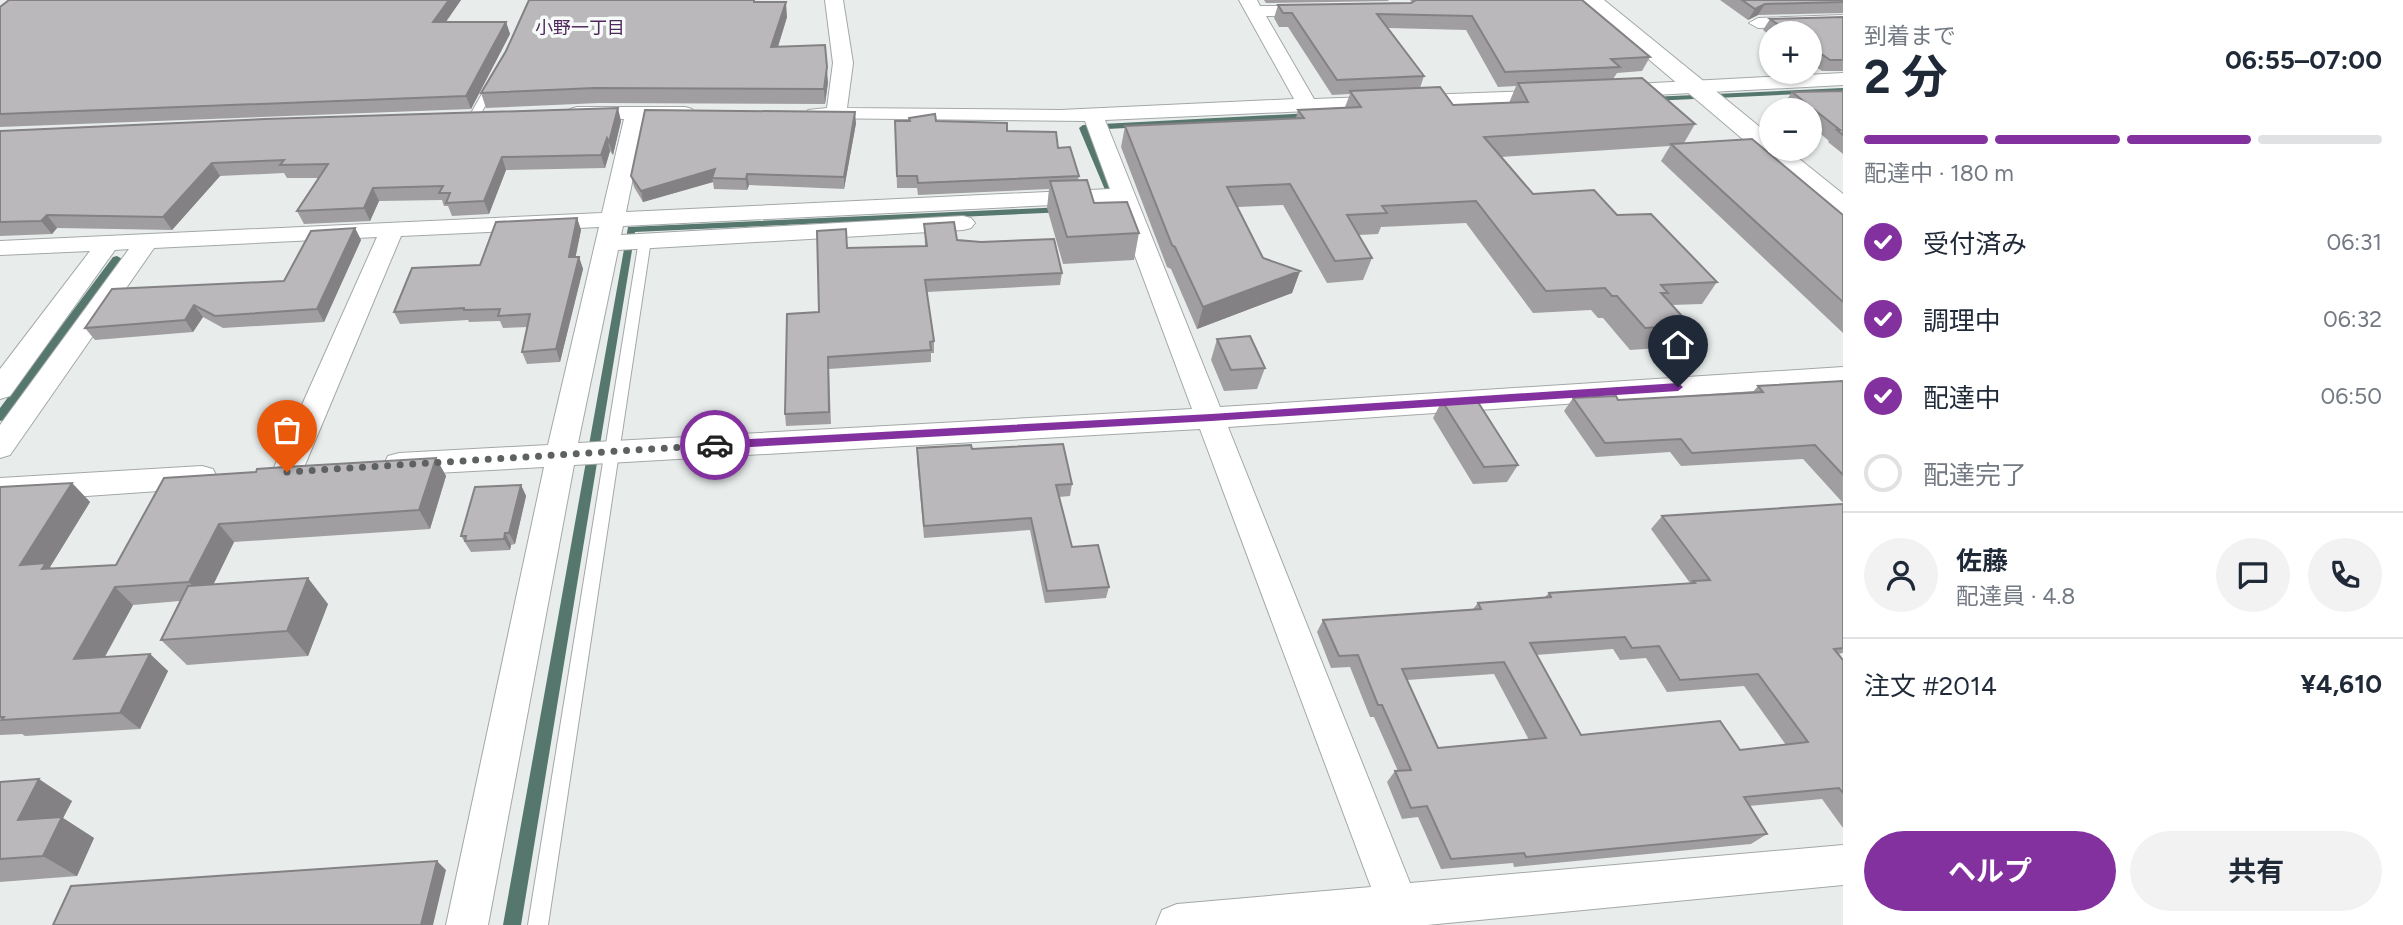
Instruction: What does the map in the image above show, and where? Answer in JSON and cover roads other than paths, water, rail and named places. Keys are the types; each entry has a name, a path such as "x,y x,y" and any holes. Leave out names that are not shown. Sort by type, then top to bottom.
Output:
{"street":[{"path":"834,0 843,63 836,114"},
{"path":"1590,0 1843,209"},
{"path":"1251,6 1337,10"},
{"path":"1251,6 1308,106"},
{"path":"1758,23 1843,20"},
{"path":"1717,105 1606,101 1695,87 1843,79"},
{"path":"796,114 1097,125 1308,106 1574,93"},
{"path":"467,925 561,454 636,112"},
{"path":"558,113 703,113"},
{"path":"1097,125 1135,133 1555,113"},
{"path":"465,116 502,115"},
{"path":"1097,125 1402,914"},
{"path":"0,248 392,230 609,231 1129,205"},
{"path":"609,231 645,240 1129,205"},
{"path":"0,490 273,472 392,230"},
{"path":"0,447 147,241"},
{"path":"0,389 108,243"},
{"path":"369,466 1211,418 1843,376"},
{"path":"1177,925 1402,914 1843,865"}],"lane":[{"path":"465,116 497,75"},
{"path":"538,925 645,240"}],"waterway":[{"path":"1651,99 1843,90"},
{"path":"1116,204 1083,128 1311,116"},
{"path":"512,925 631,229 1064,210"},
{"path":"0,417 117,259"}],"district":[{"name":"小野一丁目","path":"580,28"}]}
